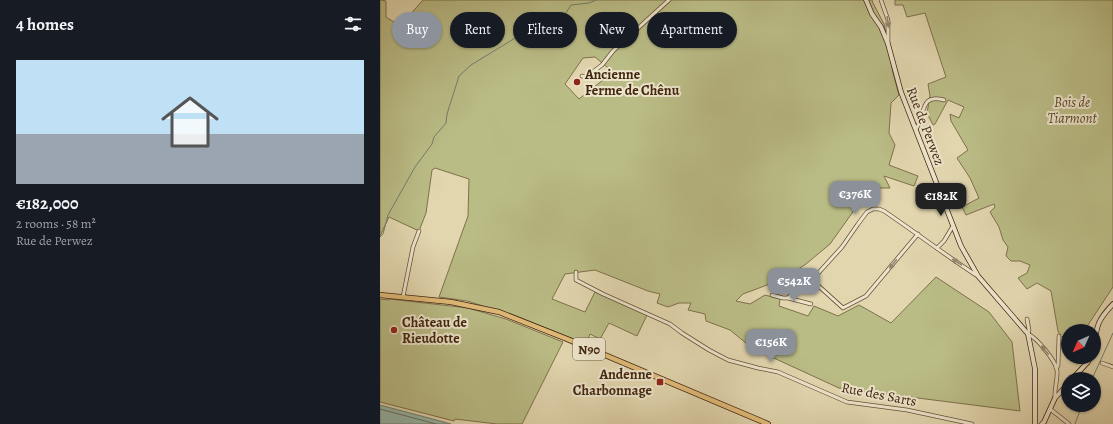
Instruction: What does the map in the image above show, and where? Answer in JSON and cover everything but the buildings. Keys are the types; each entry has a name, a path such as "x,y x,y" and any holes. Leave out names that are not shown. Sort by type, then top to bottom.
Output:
{"main road":[{"name":"N90","path":"380,295 465,304 499,312 768,424"}],"street":[{"path":"582,76 586,77 602,65 613,51 669,0"},
{"name":"Rue de Perwez","path":"866,0 872,14 881,27 888,44 901,92 961,246 978,276 1028,334"},
{"name":"Rue de Perwez","path":"882,0 889,25 888,44"},
{"path":"916,129 920,123 924,106 929,100 935,98 944,100"},
{"path":"788,298 795,290 812,280 842,247 867,212 879,209 978,276"},
{"path":"937,248 944,241 953,226"},
{"path":"403,297 413,246 419,232"},
{"path":"812,280 843,308 866,296 918,234"},
{"name":"Rue des Sarts","path":"576,272 576,280 603,294 670,324 708,350 728,360 778,372 847,402 907,410 972,424"},
{"path":"772,294 811,304"},
{"path":"1098,324 1099,320 1113,304"},
{"name":"Rue de Perwez","path":"1027,319 1029,330 1028,334 1035,369 1035,424"},
{"path":"1028,334 1035,338 1056,368"},
{"path":"1055,398 1059,336"},
{"path":"1102,363 1113,367"},
{"path":"1079,372 1086,364"},
{"path":"1042,424 1055,398 1061,392"},
{"path":"1050,409 1069,424"}],"green space":[{"path":"380,0 386,1 386,17 392,21 392,48 442,48 442,12 412,12 423,0 872,0 884,24 893,73 899,95 891,103 889,133 895,145 889,165 918,176 914,186 884,176 890,188 870,188 830,244 806,264 783,279 743,294 736,301 750,304 765,295 780,299 779,306 808,316 814,306 838,316 859,305 891,323 936,277 989,312 1012,342 1020,411 839,388 752,348 730,330 706,321 705,314 688,310 691,303 679,303 668,307 657,303 660,294 648,291 595,270 565,274 552,299 585,312 595,292 647,315 637,336 609,323 600,339 590,334 586,344 518,317 467,301 439,297 468,216 469,179 435,168 432,170 426,213 419,231 389,217 380,236","holes":["595,57 613,72 579,99 565,84 583,58"]},
{"name":"Bois de Tiarmont","path":"895,0 1113,0 1113,287 1089,324 1061,324 1061,337 1058,331 1051,291 1037,283 1027,289 1018,278 1027,273 1030,265 1020,261 1011,261 1006,256 1008,247 1003,240 999,227 990,212 995,207 994,204 966,215 962,207 979,198 970,178 957,158 968,150 951,121 950,114 959,118 964,107 948,100 935,124 933,125 927,113 930,96 928,84 946,77 925,13 907,17 903,5 895,5"},
{"path":"380,299 468,308 506,319 563,342 522,424 497,424 455,419 454,421 380,402"}],"water":[{"path":"380,405 451,424 380,424"}],"waterway":[{"path":"380,237 383,234 388,215 415,167 432,144 434,137 446,123 447,114 459,76 471,65 530,29 553,22 564,16 571,5 589,3 596,0"},
{"path":"1095,372 1113,333"},
{"path":"1075,424 1079,412"}],"place":[{"name":"Ancienne Ferme de Chênu","path":"577,82"},
{"name":"Château de Rieudotte","path":"394,330"},
{"name":"Andenne Charbonnage","path":"660,382"}]}
